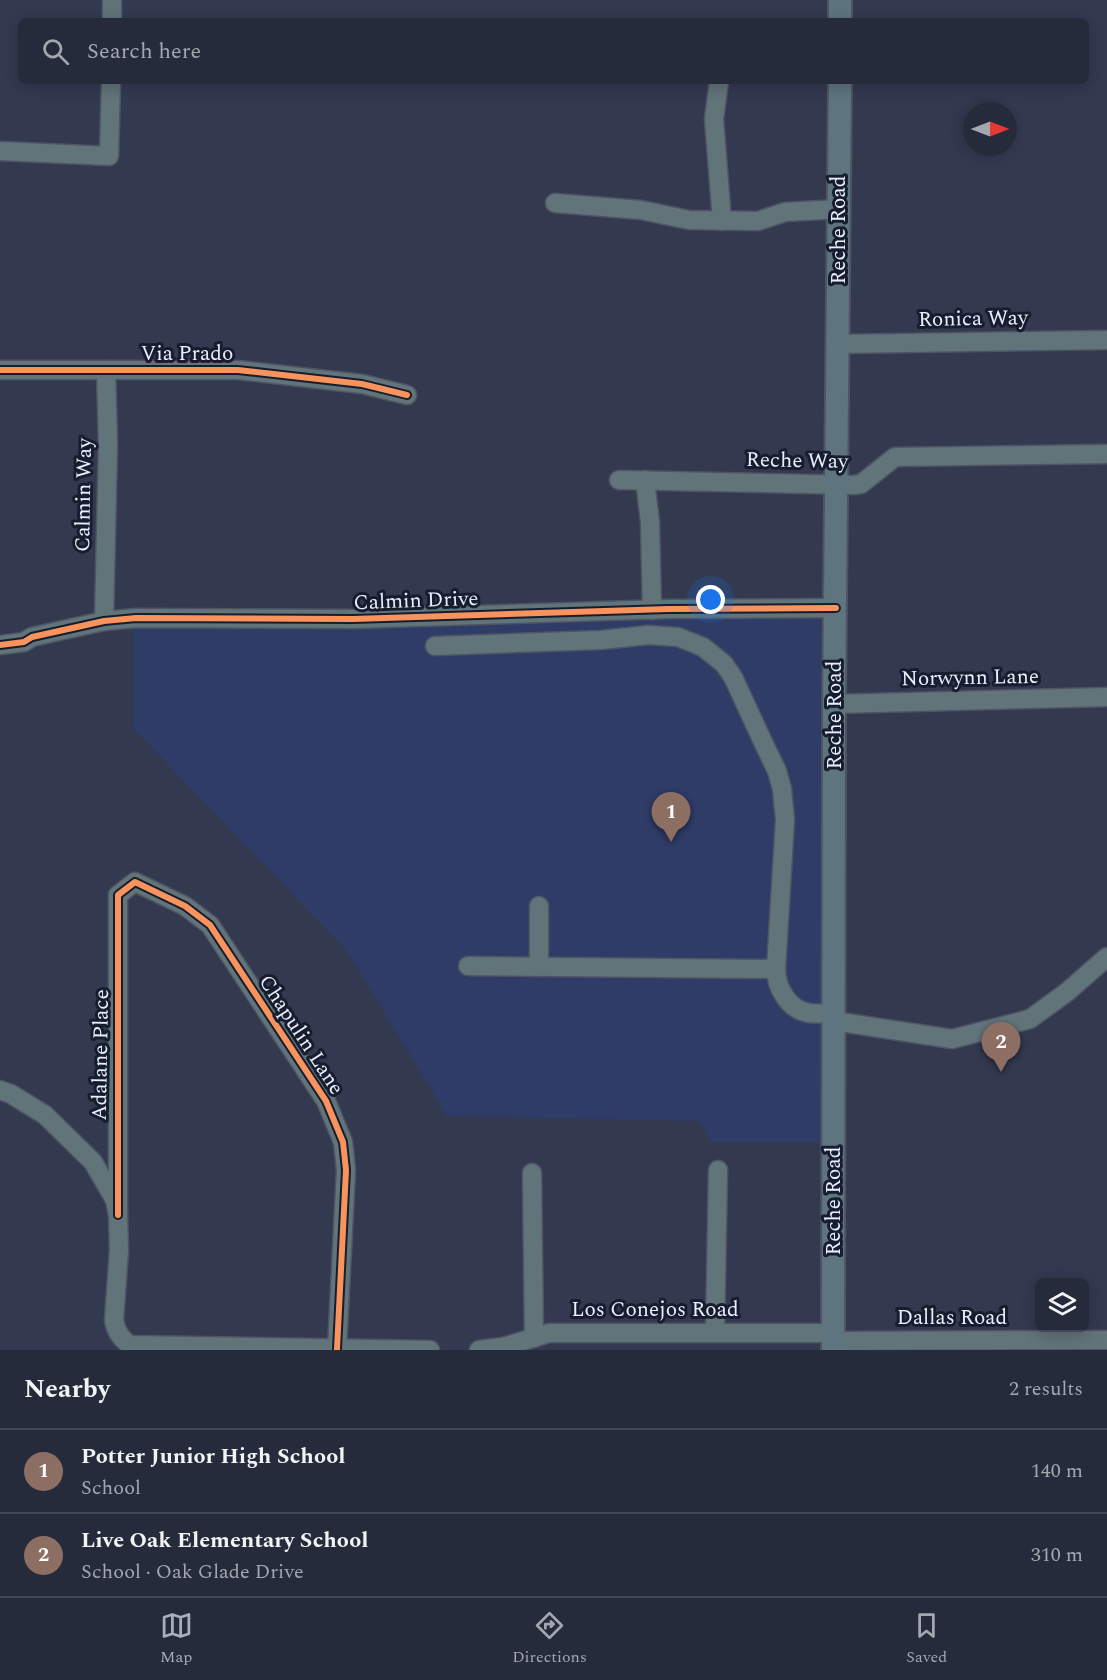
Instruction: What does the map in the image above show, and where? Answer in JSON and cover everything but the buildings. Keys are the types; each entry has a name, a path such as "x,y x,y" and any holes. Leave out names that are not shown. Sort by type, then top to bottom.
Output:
{"main road":[{"path":"840,0 840,18"},
{"name":"Reche Road","path":"834,1341 834,704 840,84"}],"street":[{"path":"112,0 112,18"},
{"path":"0,151 109,156 111,84"},
{"path":"719,84 714,119 722,221"},
{"path":"555,203 641,210 689,220 722,221 758,221 784,212 840,209"},
{"name":"Ronica Way","path":"839,344 1107,340"},
{"name":"Via Prado","path":"0,370 238,370 362,384 407,396"},
{"name":"Calmin Way","path":"104,621 108,444 106,370"},
{"name":"Reche Way","path":"619,480 861,484 895,457 1107,454"},
{"path":"645,480 650,522 652,610"},
{"name":"Calmin Drive","path":"0,645 24,642 32,637 104,621 136,618 353,619 652,610 836,608"},
{"path":"435,646 590,641 648,634 678,637 703,647 723,664 733,678 777,771 782,789 785,820 776,969 780,991 790,1003 807,1013 952,1039 1030,1019 1067,993 1107,957"},
{"name":"Norwynn Lane","path":"834,704 1107,697"},
{"name":"Chapulin Lane","path":"117,895 135,882 185,906 210,925 326,1101 343,1142 346,1170 337,1349"},
{"name":"Adalane Place","path":"117,895 117,1215"},
{"path":"538,967 539,906"},
{"path":"468,966 776,969"},
{"path":"0,1090 11,1094 45,1115 93,1162 115,1200 119,1250 114,1320 116,1330 130,1345 430,1350"},
{"path":"715,1332 718,1170"},
{"path":"532,1173 534,1338"},
{"name":"Los Conejos Road","path":"479,1350 503,1347 549,1333 715,1332 834,1341"},
{"name":"Dallas Road","path":"834,1341 1107,1340"}],"shaded area":[{"path":"696,615 821,617 821,951 825,1142 711,1142 699,1121 447,1116 347,951 133,728 133,628 353,625"}],"cycle path":[{"path":"0,370 238,370 362,384 407,395"},
{"path":"0,645 24,642 32,637 104,621 136,618 353,619 668,609 836,608"},
{"path":"118,1215 118,895 135,882 185,906 210,925 326,1101 343,1142 346,1170 337,1349"}],"place":[{"name":"Potter Junior High School","path":"671,842"},
{"name":"Live Oak Elementary School","path":"1001,1072"}]}
